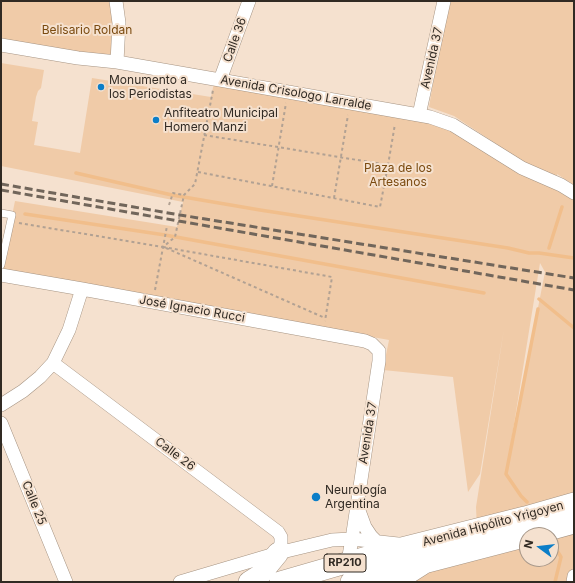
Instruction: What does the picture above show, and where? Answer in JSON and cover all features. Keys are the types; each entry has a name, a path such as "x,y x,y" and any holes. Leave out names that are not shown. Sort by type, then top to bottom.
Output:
{"main road":[{"name":"Avenida Hipólito Yrigoyen","path":"347,576 412,546 574,503"},
{"name":"Avenida Hipólito Yrigoyen","path":"559,527 574,523"},
{"name":"Avenida Hipólito Yrigoyen","path":"280,582 347,576 436,560 519,538"},
{"path":"248,582 260,575 278,553"}],"street":[{"path":"116,1 118,23 117,62"},
{"name":"Calle 36","path":"217,83 249,1"},
{"name":"Avenida 37","path":"419,115 444,1"},
{"name":"Avenida Crisologo Larralde","path":"1,45 78,58 117,62 217,83 437,118 453,124 522,168 574,193"},
{"name":"José Ignacio Rucci","path":"1,275 365,341 372,344 379,351"},
{"path":"1,405 23,391 40,377 53,363 68,330 82,289"},
{"name":"Avenida 37","path":"347,576 379,361 379,351"},
{"name":"Calle 26","path":"53,363 278,532 281,537 281,543 278,553"},
{"name":"Calle 25","path":"1,423 66,582"},
{"path":"357,504 365,527 370,536 377,542"},
{"name":"Avenida Hipólito Yrigoyen","path":"180,582 278,553 332,540 352,539 412,546"},
{"path":"402,582 436,560"},
{"path":"573,582 574,576"}],"lane":[{"path":"1,213 12,215 1,265"}],"path":[{"path":"163,247 175,237 184,195 195,184 204,135 217,83"},
{"path":"272,186 287,99"},
{"path":"334,198 349,110"},
{"path":"198,172 380,207 396,118"},
{"path":"204,135 388,165"},
{"path":"169,206 173,193 184,195"},
{"path":"11,221 332,277 324,323"},
{"path":"153,302 167,226"},
{"path":"163,247 325,318"}],"green space":[{"name":"Belisario Roldan","path":"1,1 116,1 117,62 1,45"},
{"name":"Plaza de los Artesanos","path":"447,1 574,1 574,185 557,174 554,189 574,200 574,503 477,529 476,507 504,329 480,474 468,492 453,377 383,370 389,340 1,269 15,201 177,227 183,202 1,166 1,63 44,70 41,88 36,97 32,121 38,122 34,145 80,153 92,78 211,97 214,83 437,121 522,161 454,116 429,107","holes":["540,263 545,272 509,455"]},
{"path":"574,523 573,582 351,582 519,537 519,567 559,567 559,531"}],"waterway":[{"path":"76,173 172,195 508,248 529,253 574,258"},
{"path":"549,248 562,207"},
{"path":"25,214 165,235 484,293"},
{"path":"539,299 574,328"},
{"path":"527,502 506,474 538,309"},
{"path":"559,554 561,557 559,565"},
{"path":"555,582 559,567"}],"railway":[{"path":"1,184 180,215 574,278"},
{"path":"1,190 574,290"}],"place":[{"name":"Monumento a los Periodistas","path":"101,87"},
{"name":"Anfiteatro Municipal Homero Manzi","path":"156,120"},
{"name":"Neurología Argentina","path":"316,497"}]}
